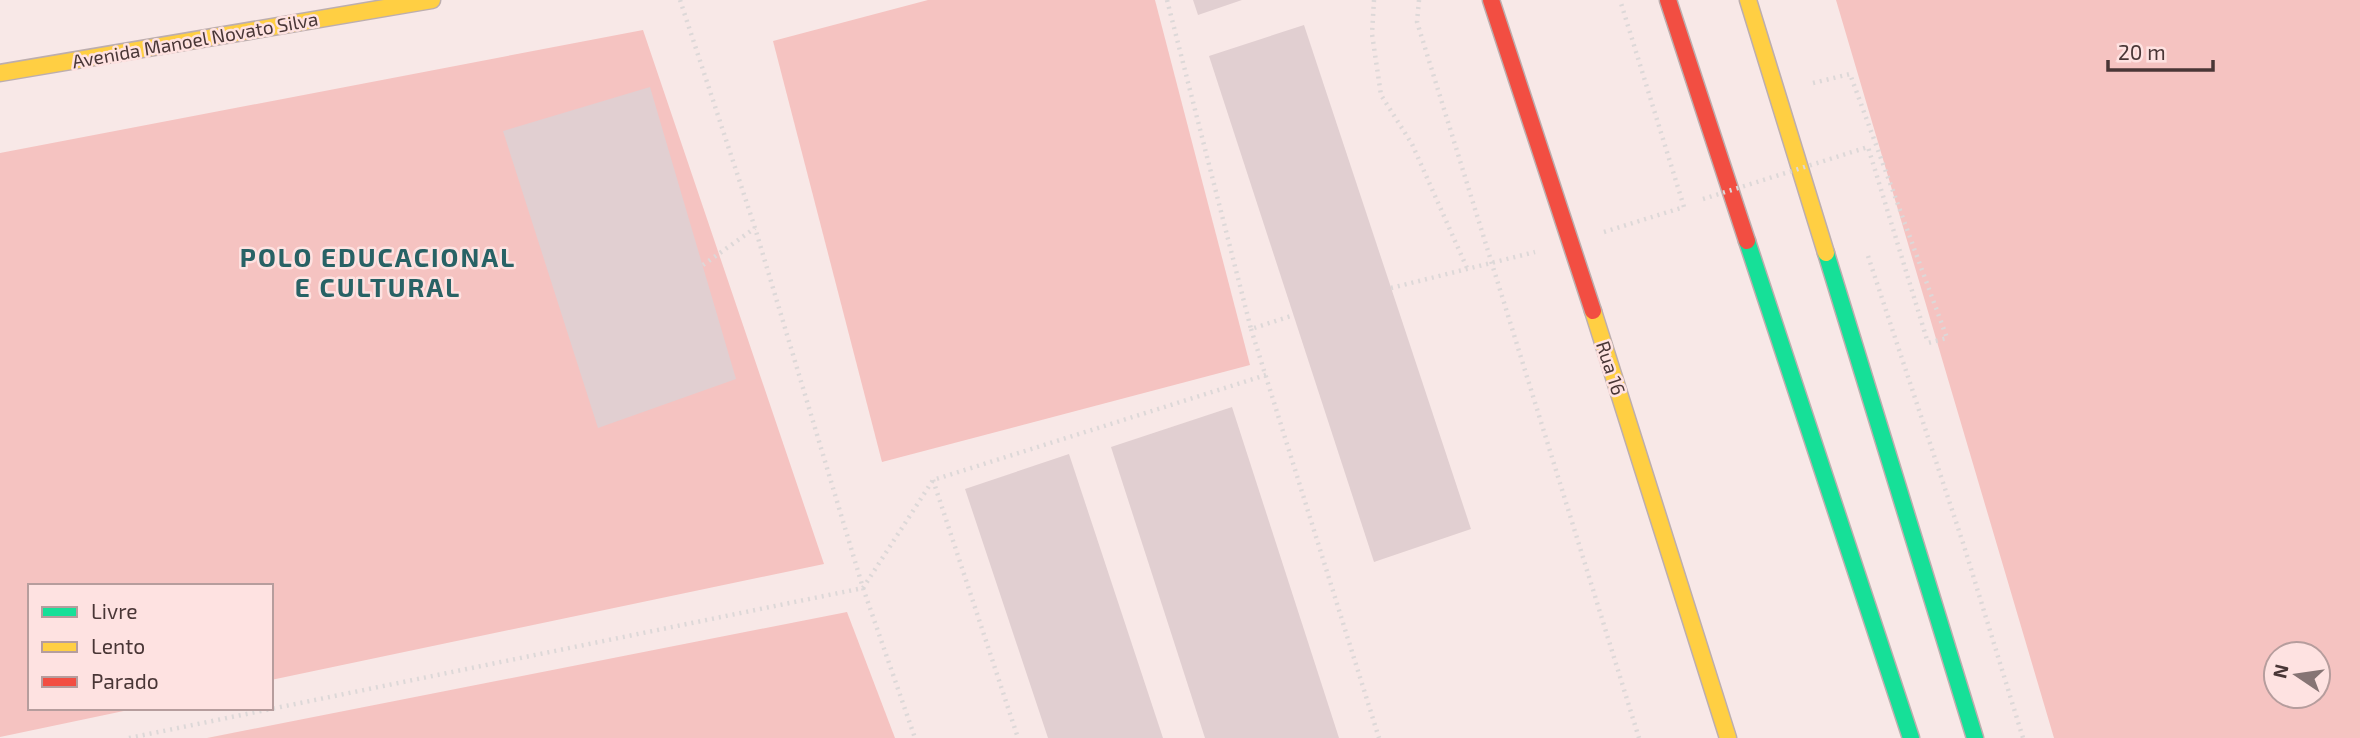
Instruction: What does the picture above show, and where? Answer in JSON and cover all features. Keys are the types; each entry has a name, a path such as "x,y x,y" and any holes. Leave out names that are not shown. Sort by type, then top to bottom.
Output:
{"main road":[{"name":"Avenida Manoel Novato Silva","path":"0,73 432,0"},
{"name":"Rua 16","path":"1491,0 1571,242 1728,738"},
{"path":"1668,0 1911,738"},
{"path":"1748,0 1975,738"}],"path":[{"path":"680,0 755,228 863,588 915,738"},
{"path":"1167,0 1251,329 1379,738"},
{"path":"1374,0 1372,34 1381,95 1412,144 1466,268"},
{"path":"1419,0 1418,22 1639,738"},
{"path":"1620,0 1684,207 1627,225"},
{"path":"1703,199 1868,147 1928,344 1947,338 1850,74 1824,80"},
{"path":"1812,83 1816,96"},
{"path":"1833,149 1838,162"},
{"path":"703,265 755,228"},
{"path":"1391,288 1571,242"},
{"path":"1868,255 1964,545 2023,738"},
{"path":"1251,329 1294,315"},
{"path":"273,709 863,588 933,480 1266,375"},
{"path":"933,480 1018,738"},
{"path":"129,738 266,710"}],"shaded area":[{"path":"928,0 1155,0 1250,365 882,462 773,41"},
{"path":"1836,0 2360,0 2360,738 2054,738"},
{"path":"643,30 824,564 273,680 273,584 28,584 28,710 128,710 0,737 0,153"},
{"path":"847,612 895,738 207,738"}],"building":[{"path":"1193,0 1242,0 1198,15"},
{"path":"1304,25 1471,529 1374,562 1209,56"},
{"path":"650,87 736,379 598,428 503,131"},
{"path":"1232,407 1339,738 1205,738 1111,447"},
{"path":"1069,454 1163,738 1048,738 965,489"}],"traffic: fast":[{"path":"1747,241 1911,738"},
{"path":"1826,253 1975,738"}],"traffic: slow":[{"path":"0,73 432,0"},
{"path":"1748,0 1826,253"},
{"path":"1593,311 1728,738"}],"traffic: jam":[{"path":"1491,0 1593,311"},
{"path":"1668,0 1747,241"}],"district":[{"name":"POLO EDUCACIONAL E CULTURAL","path":"378,273"}]}
